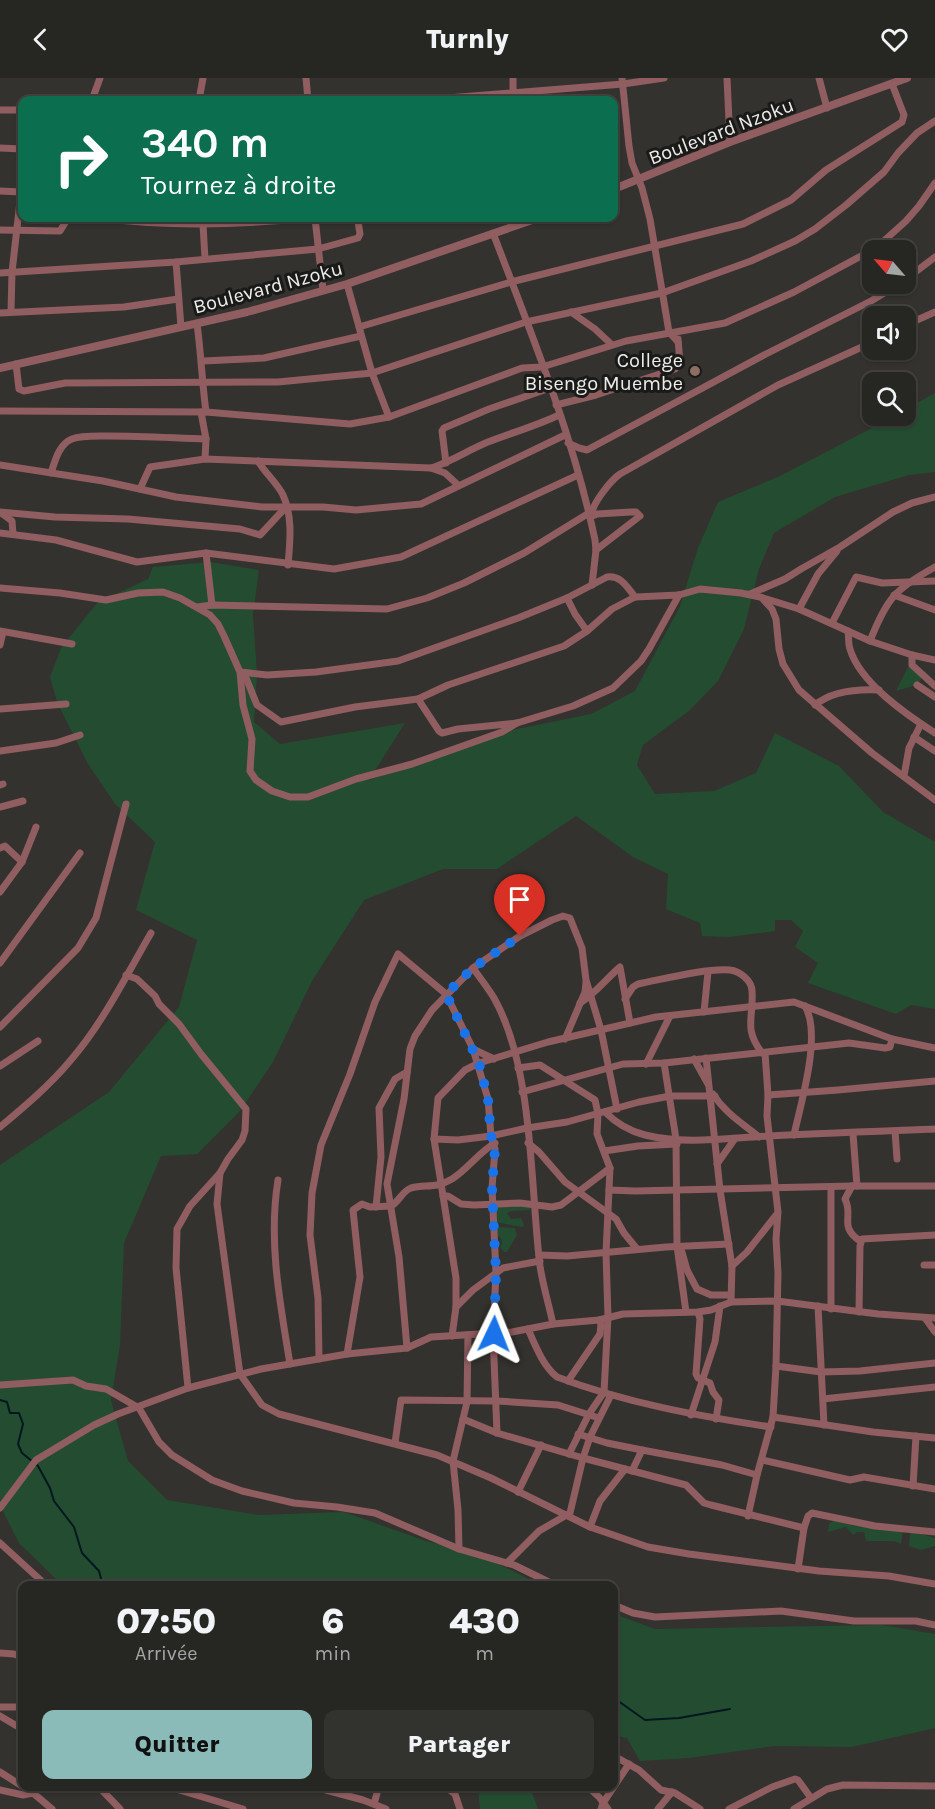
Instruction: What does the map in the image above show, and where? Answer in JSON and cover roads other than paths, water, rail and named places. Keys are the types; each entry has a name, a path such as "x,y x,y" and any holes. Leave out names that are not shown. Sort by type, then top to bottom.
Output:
{"street":[{"path":"93,96 100,78"},
{"path":"201,96 203,78"},
{"path":"306,78 308,96"},
{"path":"513,78 513,96"},
{"path":"468,96 664,78"},
{"path":"727,78 730,142"},
{"path":"819,78 826,108"},
{"name":"Boulevard Nzoku","path":"618,188 730,142 907,78"},
{"path":"623,81 629,146 645,197 669,332 678,342"},
{"path":"359,327 511,282 743,224 797,195 826,170 902,122 904,115 892,84"},
{"path":"0,110 18,110"},
{"path":"16,364 19,389 24,391 65,383 278,382 372,373 526,322 662,293 751,261 815,229 877,178 917,133 935,121"},
{"path":"0,148 18,149"},
{"path":"0,411 203,412 350,424 389,417 522,368 542,367 611,344 725,323 809,285 876,248 919,206 935,183"},
{"path":"0,191 18,189"},
{"path":"11,312 12,272 18,222"},
{"path":"0,230 60,231 66,222"},
{"path":"133,222 203,224 238,222"},
{"path":"315,222 323,290"},
{"path":"0,273 205,260 318,249 358,238 360,234 358,222"},
{"name":"Boulevard Nzoku","path":"0,368 197,324 347,284 493,233 514,222"},
{"path":"203,224 205,260"},
{"path":"493,233 556,405 590,515 596,550 592,585"},
{"path":"916,271 935,257"},
{"path":"176,262 181,327"},
{"path":"347,284 372,373 389,417"},
{"path":"568,443 587,450 883,294"},
{"path":"0,313 124,307 178,298"},
{"path":"571,312 611,344"},
{"path":"916,321 935,312"},
{"path":"197,324 202,361 205,459"},
{"path":"556,405 597,395 675,369 680,363 679,331"},
{"path":"202,361 264,358 361,336"},
{"path":"590,515 592,507 610,481 620,474 778,385 862,347"},
{"path":"446,464 442,431 444,428 468,417 550,388"},
{"path":"140,489 148,468 152,466 205,459 431,468 446,464 490,441 559,415"},
{"path":"0,465 219,502 286,508 323,507 356,510 421,504 565,435"},
{"path":"51,473 62,447 72,439 98,436 206,438"},
{"path":"258,461 276,485 286,508 290,524 288,565"},
{"path":"431,468 445,473 458,485"},
{"path":"0,533 56,540 137,562 206,553 334,569 401,557 578,475"},
{"path":"749,594 778,583 840,547 893,512 935,496"},
{"path":"0,512 55,517 128,519 240,529 260,535 286,508"},
{"path":"0,512 12,521 13,534"},
{"path":"197,607 212,605 387,609 427,598 464,583 524,553 590,515 636,512 640,516 596,550"},
{"path":"799,609 818,574 840,547"},
{"path":"206,553 212,605"},
{"path":"870,641 880,616 894,595 910,581 935,567"},
{"path":"242,673 267,675 316,672 398,661 518,618 567,598 607,577 614,576 620,579 635,597"},
{"path":"832,623 856,577 882,583 935,581"},
{"path":"0,588 106,600 138,593 163,592 197,607 218,624 257,705 281,722 355,707 418,699 448,685 564,646 587,631 612,609 635,597 679,595 700,589 760,597 799,609 870,641 935,660"},
{"path":"418,699 441,732 517,723 573,706 614,688 641,661 679,595"},
{"path":"894,595 935,610"},
{"path":"760,597 772,609 776,619 783,664 799,690 872,753 935,800"},
{"path":"567,598 587,631"},
{"path":"0,645 1,631 72,644"},
{"path":"848,631 850,649 859,668 904,713 935,733"},
{"path":"912,655 912,665 935,686"},
{"path":"242,673 243,705 252,739 250,771 256,780 272,791 290,797 317,795 356,779 395,770 502,732 517,723"},
{"path":"917,685 935,697"},
{"path":"815,705 827,698 845,693 879,690"},
{"path":"0,709 66,704"},
{"path":"904,776 907,756 921,724"},
{"path":"0,751 56,743 80,735"},
{"path":"914,737 935,751"},
{"path":"0,807 23,801"},
{"path":"0,1026 78,948 96,918 126,804"},
{"path":"0,892 22,862 36,828"},
{"path":"0,848 5,846 22,862"},
{"path":"0,963 80,853"},
{"path":"407,1348 399,1257 387,1184 410,1049 415,1036 432,1010 446,994 473,968 520,936 552,920 567,916 572,920 582,948 586,980 600,1030 617,1108"},
{"path":"0,1127 44,1090 72,1059 100,1018 151,933"},
{"path":"319,1359 318,1298 310,1235 312,1193 321,1145 350,1074 375,1002 398,954 446,994 473,1048 488,1099 493,1139 496,1433"},
{"path":"580,1003 591,996 600,984 620,967 630,1023"},
{"path":"473,968 494,999 509,1034 518,1068 527,1128 540,1258 553,1324"},
{"path":"625,999 638,984 708,972 733,970 745,978 752,987 750,1007 752,1034 754,1042 763,1053 777,1188 778,1273 773,1417 748,1516"},
{"path":"704,1012 708,972"},
{"path":"126,975 137,980 155,996 159,1004 179,1024 246,1109 245,1131 242,1140 220,1173 190,1206 177,1229 176,1268 188,1388"},
{"path":"565,1039 585,992 586,980"},
{"path":"452,1336 456,1307 456,1278 434,1139 439,1096 465,1070 514,1052 630,1023 670,1016 794,1002 892,1039 935,1048"},
{"path":"794,1135 811,1048 811,1020 804,1005"},
{"path":"646,1064 670,1016"},
{"path":"522,1092 623,1064 664,1063 849,1043 888,1048 892,1039"},
{"path":"0,1066 38,1041"},
{"path":"473,1048 494,1059"},
{"path":"694,1059 713,1096 714,1139 732,1266 731,1298"},
{"path":"706,1059 710,1088"},
{"path":"664,1063 677,1142 678,1248 686,1312"},
{"path":"518,1068 540,1065 595,1100 602,1113 634,1132 677,1142"},
{"path":"376,1207 381,1157 379,1108 395,1079 407,1072"},
{"path":"768,1095 935,1081"},
{"path":"434,1139 493,1139 527,1128 567,1122 670,1096 713,1096 736,1120 759,1137"},
{"path":"507,1563 539,1531 573,1509 583,1458 607,1394 606,1253 610,1168 597,1134 602,1113"},
{"path":"604,1151 714,1139 734,1140 770,1136 935,1129"},
{"path":"895,1131 897,1159"},
{"path":"852,1134 855,1186 845,1199 848,1207 847,1225 854,1237 860,1241"},
{"path":"347,1353 360,1277 353,1210 362,1204 376,1207 391,1206 411,1188 433,1187 451,1179 468,1166 493,1139"},
{"path":"717,1164 734,1140"},
{"path":"528,1143 546,1159 557,1174 616,1218 637,1249"},
{"path":"443,1196 448,1196 461,1203 552,1207 561,1205 610,1168"},
{"path":"220,1173 217,1204 240,1374 262,1405 272,1412 420,1449 453,1461 590,1527 648,1547 798,1569 889,1576 935,1584"},
{"path":"278,1180 274,1232 279,1299 290,1364"},
{"path":"609,1190 676,1191 935,1186"},
{"path":"831,1187 831,1309"},
{"path":"732,1266 747,1252 778,1212"},
{"path":"860,1241 867,1238 935,1235"},
{"path":"859,1312 860,1241"},
{"path":"456,1307 473,1290 506,1267 528,1265 540,1258 637,1249 729,1244"},
{"path":"678,1248 682,1252 687,1270 697,1289 711,1294 831,1309 935,1318"},
{"path":"924,1265 935,1265"},
{"path":"0,1508 34,1463 94,1425 188,1388 240,1374 347,1353 407,1348 432,1337 494,1334 553,1324 599,1320 623,1314 698,1312 720,1306 731,1298"},
{"path":"691,1415 716,1342 720,1306"},
{"path":"818,1306 824,1425"},
{"path":"698,1312 700,1319 696,1374 702,1380 710,1383 719,1400 716,1419"},
{"path":"925,1318 935,1332"},
{"path":"568,1381 600,1334 599,1320"},
{"path":"528,1329 552,1372 568,1381 607,1394 691,1415 771,1427"},
{"path":"459,1549 453,1461 467,1402 468,1335"},
{"path":"776,1366 821,1372 860,1371 935,1363"},
{"path":"0,1385 73,1380 86,1386 106,1389 139,1407 159,1442 172,1455 212,1479 242,1491 294,1503 375,1513 459,1549 507,1563 546,1581"},
{"path":"822,1399 935,1387"},
{"path":"569,1454 589,1413 607,1394"},
{"path":"394,1443 401,1400 497,1401 558,1405 599,1418"},
{"path":"773,1417 935,1438"},
{"path":"463,1419 496,1433 686,1485 704,1503 748,1516 804,1528"},
{"path":"578,1434 642,1450 722,1465 757,1475"},
{"path":"914,1486 916,1436"},
{"path":"518,1492 541,1445"},
{"path":"590,1527 600,1501 628,1470 642,1450"},
{"path":"762,1460 850,1480 864,1477 935,1489"},
{"path":"798,1569 804,1528 808,1516 812,1513 875,1526 935,1532"},
{"path":"0,1543 42,1581"},
{"path":"618,1607 633,1613 656,1617 781,1611 854,1621 916,1621 935,1625"},
{"path":"0,1653 18,1656"},
{"path":"0,1707 18,1707"},
{"path":"0,1716 18,1727"},
{"path":"618,1758 648,1778 661,1790 672,1792 700,1809"},
{"path":"618,1783 629,1764"},
{"path":"0,1772 18,1783"},
{"path":"729,1809 771,1787 795,1779 811,1798"},
{"path":"794,1809 827,1789 843,1785 935,1786"},
{"path":"0,1790 23,1795 33,1793"},
{"path":"30,1791 52,1809"},
{"path":"103,1791 120,1809"},
{"path":"183,1791 243,1809"},
{"path":"328,1791 386,1809"},
{"path":"374,1804 378,1791"},
{"path":"452,1791 456,1794 460,1809"},
{"path":"591,1791 604,1807 613,1791"},
{"path":"658,1809 672,1792"}],"waterway":[{"path":"0,1400 7,1402 10,1413 19,1413 23,1424 18,1444 22,1453 38,1466 54,1501 74,1527 82,1553 99,1571 102,1581"},
{"path":"618,1701 645,1720 679,1718 730,1709"}],"place":[{"name":"College Bisengo Muembe","path":"695,371"}]}
